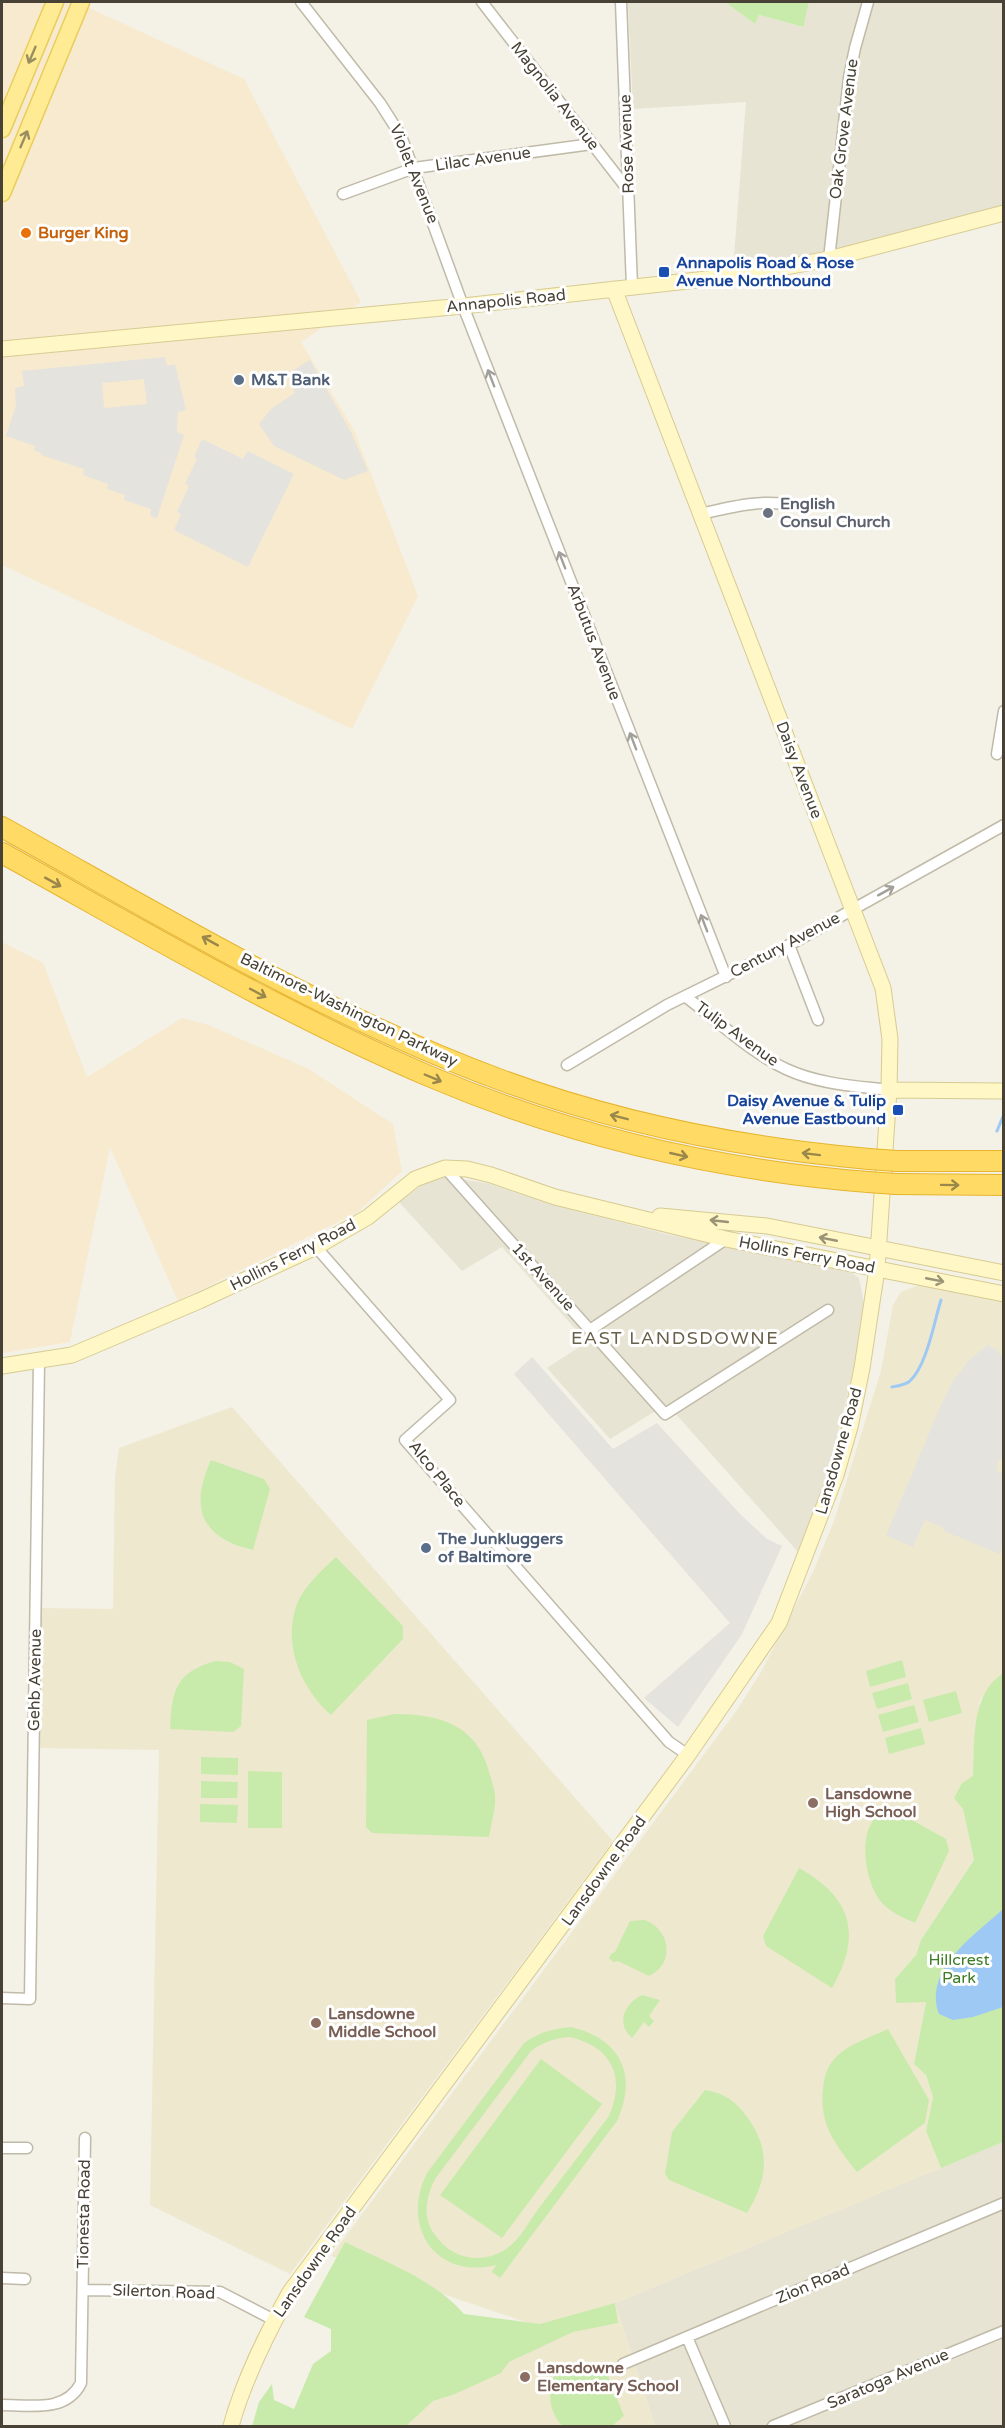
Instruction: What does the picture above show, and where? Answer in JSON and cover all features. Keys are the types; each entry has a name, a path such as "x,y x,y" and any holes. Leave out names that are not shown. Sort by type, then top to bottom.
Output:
{"highway":[{"name":"Baltimore-Washington Parkway","path":"2,827 340,1010 443,1057 552,1098 654,1126 762,1148 897,1161 1004,1161"},
{"name":"Baltimore-Washington Parkway","path":"2,853 328,1029 431,1077 494,1102 601,1136 703,1161 758,1170 896,1184 1004,1185"}],"main road":[{"path":"2,129 55,2"},
{"path":"2,193 81,2"}],"street":[{"name":"Violet Avenue","path":"301,2 392,120 414,168 463,306"},
{"name":"Magnolia Avenue","path":"482,2 628,190"},
{"name":"Rose Avenue","path":"621,2 632,287"},
{"name":"Oak Grove Avenue","path":"828,259 849,78 868,2"},
{"name":"Lilac Avenue","path":"343,194 414,168 592,144"},
{"name":"Annapolis Road","path":"2,349 463,306 742,275 828,259 1004,213"},
{"name":"Daisy Avenue","path":"614,289 883,988 890,1039 889,1090 877,1269"},
{"name":"Arbutus Avenue","path":"463,306 726,977"},
{"path":"700,514 751,503 773,501 793,505"},
{"path":"997,754 1004,711"},
{"name":"Century Avenue","path":"567,1065 651,1014 789,945 1004,825"},
{"path":"789,945 818,1020"},
{"name":"Tulip Avenue","path":"686,997 768,1060 788,1070 839,1084 889,1090 1004,1091"},
{"name":"Hollins Ferry Road","path":"2,1366 39,1362 72,1355 97,1346 316,1247 368,1217 415,1179 444,1168 490,1175 555,1197 726,1239 1004,1294"},
{"name":"1st Avenue","path":"444,1168 665,1414 828,1310"},
{"name":"Hollins Ferry Road","path":"612,1212 767,1226 1004,1273"},
{"path":"590,1330 726,1239"},
{"name":"Alco Place","path":"316,1247 450,1400 405,1440 664,1736 688,1755"},
{"name":"Lansdowne Road","path":"231,2427 250,2372 274,2320 304,2273 688,1755 779,1623 821,1516 850,1427 862,1368 877,1269"},
{"name":"Gehb Avenue","path":"2,1998 30,1999 39,1362"},
{"name":"Tionesta Road","path":"2,2405 52,2405 70,2398 77,2391 82,2370 85,2138"},
{"path":"2,2148 27,2148"},
{"name":"Zion Road","path":"622,2364 1004,2203"},
{"path":"2,2278 24,2279"},
{"name":"Silerton Road","path":"83,2290 220,2292 274,2320"},
{"name":"Saratoga Avenue","path":"773,2427 1004,2331"},
{"path":"687,2337 725,2427"}],"shaded area":[{"path":"2,2 76,2 244,79 361,302 301,342 354,430 418,596 352,729 2,565"},
{"path":"628,2 725,2 755,24 759,15 802,27 809,2 1003,2 1003,207 837,251 733,269 746,102 633,109"},
{"path":"165,357 167,366 175,364 186,410 178,412 177,432 184,435 157,518 150,516 151,509 124,500 125,495 107,489 108,484 83,475 84,469 41,455 34,450 35,446 6,436 16,405 15,388 24,386 22,371","holes":["144,379 147,404 104,408 102,383"]},
{"path":"310,360 351,432 368,471 344,480 274,446 259,424 272,408 295,393 287,374"},
{"path":"202,439 243,459 248,451 294,474 248,567 174,530 181,514 177,512 189,486 185,484 197,459 194,457"},
{"path":"2,942 43,963 87,1077 182,1018 208,1025 307,1068 393,1124 402,1171 358,1212 178,1301 110,1147 70,1342 2,1353"},
{"path":"444,1176 490,1184 553,1205 666,1234 846,1269 859,1278 864,1304 854,1367 829,1470 798,1552 667,1404 610,1439 547,1368 587,1342 502,1247 462,1271 399,1202 430,1179"},
{"name":"Lansdowne High School","path":"922,1284 1003,1300 1003,1673 996,1678 980,1700 973,1777 962,1783 963,1809 974,1860 921,1940 916,1955 895,1979 926,2001 914,2064 926,2075 933,2097 926,2131 941,2168 615,2303 655,2426 276,2426 543,2328 331,2256 737,1710 761,1672 813,1572 834,1521 881,1371 893,1305 901,1292"},
{"path":"988,1345 998,1350 1003,1358 1003,1457 997,1464 997,1470 1004,1475 1003,1545 1000,1554 944,1531 944,1528 925,1520 913,1547 886,1535 953,1381 969,1360"},
{"path":"532,1357 613,1449 657,1423 740,1514 767,1539 782,1546 742,1634 678,1727 644,1698 730,1623 514,1374"},
{"name":"Lansdowne Middle School","path":"232,1407 613,1841 290,2274 150,2205 159,1750 40,1748 41,1608 113,1609 115,1478 119,1448"},
{"path":"1003,2142 1003,2426 655,2426 615,2303"}],"green space":[{"path":"725,2 809,2 803,27 759,15 755,24"},
{"path":"211,1460 264,1479 270,1489 253,1550 221,1538 204,1518 201,1493"},
{"path":"336,1557 403,1626 403,1639 331,1715 320,1704 303,1679 293,1650 292,1635 293,1619 300,1597"},
{"path":"902,1660 906,1677 870,1687 866,1671"},
{"path":"215,1661 230,1662 244,1669 241,1726 233,1732 170,1729 172,1704 178,1685 191,1671"},
{"name":"Hillcrest Park","path":"1003,1673 1003,2142 941,2168 926,2131 933,2097 926,2075 914,2064 926,2002 896,2003 895,1979 916,1955 921,1940 974,1860 963,1809 954,1798 962,1783 973,1776 976,1720 980,1706 992,1682"},
{"path":"908,1683 912,1699 877,1709 872,1693"},
{"path":"956,1691 962,1713 929,1722 923,1700"},
{"path":"914,1705 919,1722 883,1732 878,1715"},
{"path":"394,1714 428,1717 443,1721 456,1726 478,1746 485,1760 495,1794 489,1837 372,1833 366,1827 367,1720"},
{"path":"921,1728 925,1744 889,1754 885,1738"},
{"path":"201,1757 238,1758 238,1775 201,1774"},
{"path":"248,1771 282,1772 282,1828 248,1828"},
{"path":"201,1781 238,1782 237,1798 201,1798"},
{"path":"200,1804 238,1805 237,1823 200,1822"},
{"path":"885,1805 946,1839 949,1851 915,1923 894,1913 883,1904 877,1897 869,1877 865,1854 867,1833"},
{"path":"799,1868 831,1892 841,1905 847,1920 849,1935 847,1952 832,1988 766,1946 763,1936"},
{"path":"645,1920 660,1931 665,1939 666,1947 663,1964 649,1976 618,1961 613,1962 609,1958 615,1952 630,1921"},
{"path":"642,1995 660,2000 649,2016 654,2021 649,2027 644,2022 632,2038 624,2026 624,2014 631,2003"},
{"path":"571,2027 602,2040 621,2061 626,2089 617,2121 500,2278 492,2272 496,2265 475,2268 456,2265 441,2257 429,2245 421,2230 418,2212 420,2193 427,2173 524,2043 552,2030","holes":["570,2037 596,2048 612,2066 616,2089 609,2116 522,2233 502,2252 492,2256 471,2258 442,2244 431,2228 427,2215 429,2193 435,2179 531,2051 559,2038"]},
{"path":"888,2029 929,2100 925,2123 857,2172 836,2143 826,2123 822,2101 824,2080 830,2065 840,2053"},
{"path":"541,2059 602,2104 502,2238 440,2195"},
{"path":"705,2090 718,2093 734,2102 755,2129 760,2141 764,2165 763,2177 747,2213 669,2180 665,2174 672,2132"},
{"path":"345,2242 424,2281 464,2314 540,2324 615,2303 618,2323 573,2332 509,2362 501,2373 455,2394 433,2401 406,2426 252,2426 259,2402 272,2384 274,2400 294,2409 313,2364 331,2351 331,2329 304,2317"},
{"path":"594,2364 605,2368 624,2416 612,2426 563,2426 552,2409 550,2389 554,2376"}],"water":[{"path":"1003,1909 1003,2007 973,2017 953,2020 939,2014 936,1998 938,1982 945,1968 954,1954"}],"waterway":[{"path":"997,1131 1004,1114"},
{"path":"892,1387 910,1381 916,1374 929,1343 941,1300"}],"place":[{"name":"Burger King","path":"26,233"},
{"name":"Annapolis Road & Rose Avenue Northbound","path":"664,272"},
{"name":"M&T Bank","path":"239,380"},
{"name":"English Consul Church","path":"768,513"},
{"name":"Daisy Avenue & Tulip Avenue Eastbound","path":"898,1110"},
{"name":"The Junkluggers of Baltimore","path":"426,1548"},
{"name":"Lansdowne High School","path":"813,1803"},
{"name":"Lansdowne Middle School","path":"316,2023"},
{"name":"Lansdowne Elementary School","path":"525,2377"}],"district":[{"name":"EAST LANDSDOWNE","path":"675,1338"}]}
